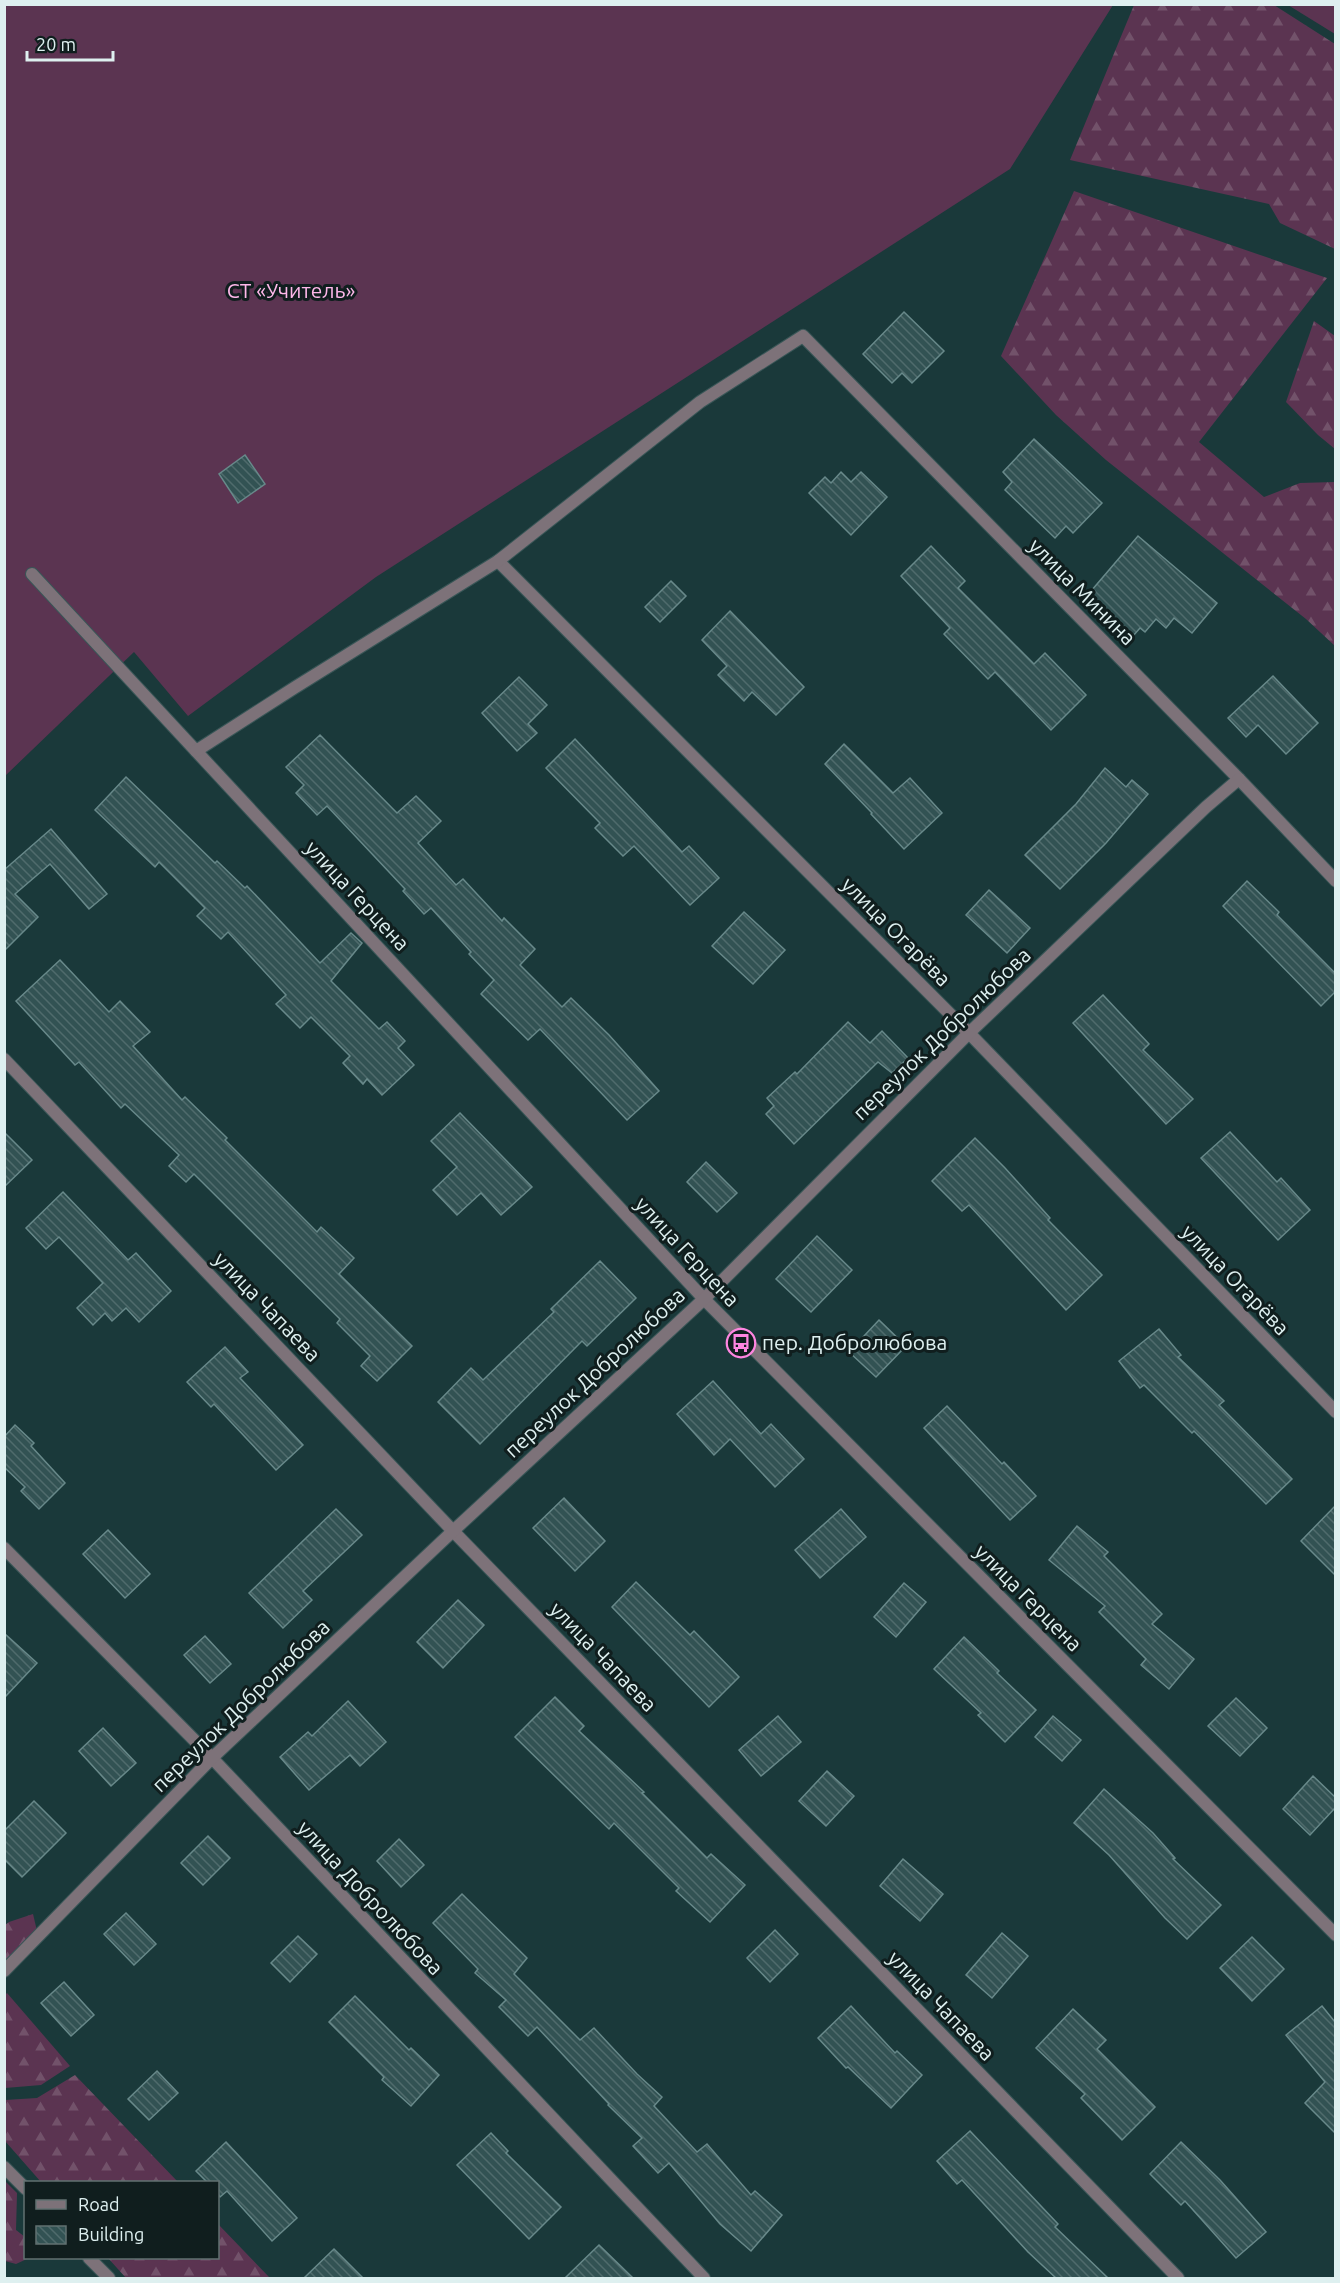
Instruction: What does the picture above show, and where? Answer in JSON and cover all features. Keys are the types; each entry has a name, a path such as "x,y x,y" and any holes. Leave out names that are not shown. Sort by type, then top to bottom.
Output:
{"street":[{"name":"улица Минина","path":"498,561 700,402 803,336 1239,779 1335,881"},
{"path":"196,751 498,561"},
{"name":"улица Огарёва","path":"498,561 969,1033 1335,1412"},
{"name":"улица Герцена","path":"32,574 704,1299 1335,1935"},
{"name":"переулок Добролюбова","path":"4,1971 212,1758 704,1299 969,1033 1206,807 1239,779"},
{"name":"улица Чапаева","path":"4,1059 453,1531 1178,2278"},
{"name":"улица Добролюбова","path":"4,1548 212,1758 704,2278"},
{"path":"4,2167 24,2187"},
{"path":"90,2259 109,2278"}],"green space":[{"name":"СТ «Учитель»","path":"5,5 1113,5 1010,169 376,577 188,716 134,652 5,776"},
{"path":"1134,5 1274,5 1335,44 1335,249 1280,223 1269,204 1070,160"},
{"path":"1288,5 1335,5 1335,34"},
{"path":"1074,191 1327,278 1199,442 1264,497 1300,483 1335,482 1335,646 1306,619 1106,460 1056,415 1001,356"},
{"path":"1314,321 1335,336 1335,449 1286,402"},
{"path":"33,1914 37,1931 5,1963 5,1925"},
{"path":"7,1993 70,2066 41,2085 5,2088 4,1996"},
{"path":"75,2075 177,2181 40,2181 5,2141 5,2100 37,2098"},
{"path":"4,2180 17,2193 16,2230 24,2236 24,2259 27,2259 16,2264 5,2261"},
{"path":"219,2225 270,2278 126,2278 109,2259 219,2259"}],"building":[{"path":"904,312 944,351 912,383 902,373 892,383 863,354"},
{"path":"1034,439 1102,503 1073,533 1066,526 1055,538 1005,490 1012,482 1003,472"},
{"path":"245,455 265,484 238,503 219,474"},
{"path":"841,472 851,482 861,472 887,497 851,535 809,493 825,477 831,483"},
{"path":"1138,536 1217,603 1192,633 1174,618 1166,628 1156,619 1145,632 1140,628 1133,636 1086,597"},
{"path":"931,546 965,581 958,588 1034,664 1045,653 1086,695 1051,730 995,672 988,679 944,634 950,628 901,576"},
{"path":"671,581 686,596 660,622 645,607"},
{"path":"730,611 804,687 776,715 752,692 744,701 718,675 727,666 702,640"},
{"path":"1273,676 1318,723 1286,754 1258,725 1246,737 1228,718"},
{"path":"519,677 547,705 528,724 537,733 517,751 482,713"},
{"path":"320,735 397,813 416,796 441,821 418,843 456,885 463,879 502,921 504,918 535,949 520,965 562,1007 571,998 609,1035 659,1091 627,1120 540,1029 528,1040 481,994 494,980 431,908 424,914 403,891 405,889 327,806 317,815 296,793 304,785 286,767"},
{"path":"575,739 682,852 689,846 719,878 690,905 634,846 623,856 595,828 600,823 546,768"},
{"path":"844,744 893,793 910,778 942,813 904,849 825,764"},
{"path":"1105,768 1126,787 1132,780 1148,794 1106,843 1060,889 1025,855 1076,804"},
{"path":"126,777 215,863 217,861 245,888 247,886 320,963 351,933 362,943 331,981 379,1029 387,1022 405,1041 398,1048 414,1065 382,1095 367,1079 363,1084 343,1063 350,1056 311,1017 300,1028 276,1004 286,995 228,932 221,939 197,916 205,908 159,862 155,867 95,810"},
{"path":"51,829 107,894 89,909 50,864 15,894 38,917 4,951 4,870"},
{"path":"1247,881 1279,912 1277,915 1335,973 1335,992 1321,1006 1223,906"},
{"path":"989,890 1030,928 1007,953 966,915"},
{"path":"744,912 785,950 753,984 712,946"},
{"path":"60,960 109,1012 120,1001 150,1032 133,1046 182,1100 185,1097 227,1138 225,1140 317,1232 321,1227 354,1258 339,1274 412,1346 377,1381 361,1366 370,1356 337,1323 340,1319 194,1174 186,1182 169,1166 179,1155 125,1104 121,1108 79,1062 75,1065 16,1001"},
{"path":"1103,995 1149,1044 1143,1050 1193,1099 1166,1124 1073,1023"},
{"path":"848,1022 870,1043 882,1031 908,1058 892,1073 878,1062 794,1144 766,1114 774,1106 767,1098 795,1072 797,1074"},
{"path":"460,1113 532,1187 501,1215 481,1193 457,1215 433,1190 457,1167 431,1141"},
{"path":"4,1132 32,1160 4,1187"},
{"path":"1230,1132 1277,1182 1281,1178 1310,1210 1278,1240 1201,1158"},
{"path":"975,1138 1050,1218 1048,1220 1102,1275 1066,1310 969,1205 962,1211 932,1181"},
{"path":"706,1162 737,1193 717,1212 687,1182"},
{"path":"63,1192 128,1260 136,1253 171,1291 139,1322 126,1308 112,1321 105,1313 93,1325 77,1308 103,1283 59,1237 46,1249 26,1228"},
{"path":"817,1236 852,1270 811,1312 776,1279"},
{"path":"600,1261 636,1298 587,1346 582,1341 480,1444 438,1402 471,1368 483,1380 554,1312 551,1309"},
{"path":"879,1320 906,1346 876,1377 849,1352"},
{"path":"1159,1329 1181,1355 1178,1357 1224,1401 1219,1405 1292,1479 1266,1504 1194,1431 1192,1433 1144,1385 1140,1388 1119,1361"},
{"path":"225,1347 248,1372 240,1378 303,1445 276,1470 214,1404 211,1407 187,1382"},
{"path":"713,1381 761,1434 771,1424 804,1459 775,1487 730,1439 714,1455 677,1414"},
{"path":"947,1406 1036,1496 1010,1520 924,1428"},
{"path":"15,1425 34,1443 31,1446 65,1483 39,1509 21,1491 25,1487 4,1467 4,1437"},
{"path":"564,1498 605,1541 575,1571 533,1528"},
{"path":"1335,1506 1335,1575 1301,1541"},
{"path":"336,1509 362,1535 303,1591 312,1600 283,1628 249,1593"},
{"path":"841,1509 866,1537 820,1578 795,1550"},
{"path":"1077,1526 1108,1552 1104,1556 1162,1614 1152,1624 1194,1659 1169,1689 1141,1665 1146,1659 1099,1612 1105,1606 1049,1560"},
{"path":"108,1530 150,1574 125,1598 83,1554"},
{"path":"636,1582 690,1635 694,1631 739,1677 709,1707 612,1607"},
{"path":"904,1583 926,1602 896,1637 874,1617"},
{"path":"458,1600 484,1625 443,1668 417,1642"},
{"path":"4,1633 37,1663 4,1698"},
{"path":"205,1636 231,1664 210,1683 184,1655"},
{"path":"964,1637 1036,1710 1005,1742 978,1715 981,1713 934,1669"},
{"path":"555,1697 584,1726 579,1731 644,1792 642,1793 707,1858 711,1854 745,1885 710,1922 676,1891 679,1888 614,1823 609,1829 515,1737"},
{"path":"1236,1698 1267,1728 1240,1756 1208,1726"},
{"path":"348,1701 386,1742 360,1766 350,1755 309,1790 280,1757 308,1732 312,1736"},
{"path":"778,1716 801,1742 761,1776 739,1750"},
{"path":"1053,1716 1081,1740 1062,1761 1035,1737"},
{"path":"103,1728 136,1763 111,1786 79,1751"},
{"path":"827,1771 854,1796 826,1826 799,1801"},
{"path":"1313,1776 1335,1797 1335,1808 1310,1835 1283,1809"},
{"path":"1104,1789 1153,1833 1175,1858 1173,1859 1221,1905 1187,1939 1165,1918 1109,1855 1074,1823"},
{"path":"34,1801 66,1833 22,1877 4,1859 4,1831"},
{"path":"208,1836 230,1858 203,1885 181,1863"},
{"path":"399,1839 424,1865 401,1887 377,1861"},
{"path":"903,1859 943,1894 920,1921 880,1886"},
{"path":"462,1894 527,1958 514,1974 580,2040 594,2028 662,2097 654,2106 697,2152 707,2144 751,2195 755,2191 782,2215 751,2251 720,2224 669,2163 658,2173 633,2146 642,2138 608,2105 537,2027 528,2036 499,2007 506,2000 475,1973 478,1969 433,1923"},
{"path":"126,1913 156,1944 134,1965 104,1934"},
{"path":"775,1930 798,1954 770,1982 747,1958"},
{"path":"1002,1933 1028,1956 992,1998 966,1975"},
{"path":"298,1936 317,1954 290,1982 271,1963"},
{"path":"1252,1937 1284,1969 1252,2001 1220,1968"},
{"path":"64,1982 94,2015 71,2036 41,2003"},
{"path":"355,1996 409,2050 411,2048 439,2075 411,2106 382,2080 384,2077 329,2022"},
{"path":"851,2006 895,2053 897,2051 922,2075 891,2108 848,2067 846,2068 818,2038"},
{"path":"1322,2006 1335,2022 1335,2133 1305,2103 1325,2082 1286,2035"},
{"path":"1073,2009 1106,2040 1097,2049 1155,2107 1122,2140 1081,2098 1085,2094 1036,2048"},
{"path":"157,2071 178,2093 149,2120 128,2099"},
{"path":"970,2131 1058,2224 1055,2227 1108,2278 1056,2278 1028,2252 962,2180 957,2184 937,2161"},
{"path":"491,2133 508,2151 506,2153 561,2207 529,2239 457,2165"},
{"path":"226,2142 297,2218 272,2241 227,2191 220,2197 219,2181 206,2181 196,2171"},
{"path":"1181,2142 1220,2180 1266,2232 1236,2258 1185,2201 1181,2205 1150,2174"},
{"path":"599,2245 633,2278 565,2278"},
{"path":"334,2249 363,2278 304,2278"}],"place":[{"name":"пер. Добролюбова","path":"741,1343"}]}
